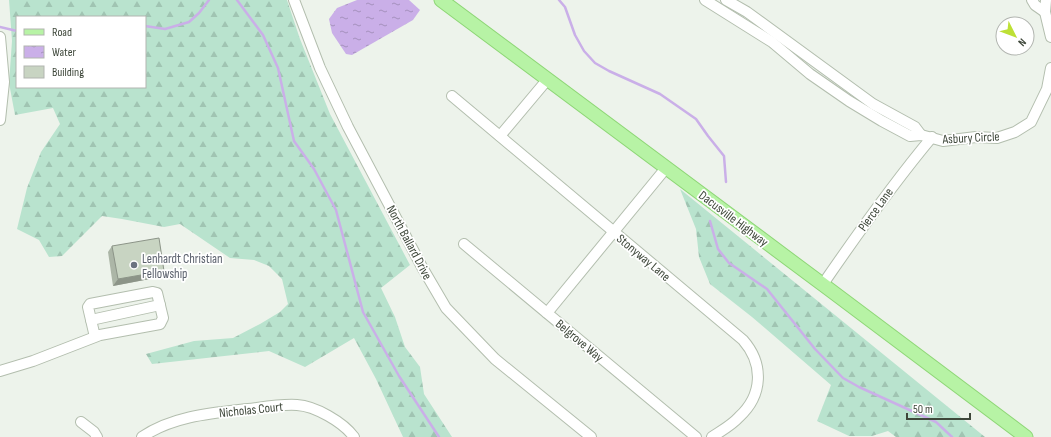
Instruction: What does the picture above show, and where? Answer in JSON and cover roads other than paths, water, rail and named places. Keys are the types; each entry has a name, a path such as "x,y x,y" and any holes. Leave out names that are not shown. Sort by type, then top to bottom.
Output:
{"main road":[{"name":"Dacusville Highway","path":"441,0 1026,437"}],"street":[{"name":"North Ballard Drive","path":"294,0 320,68 348,127 422,267 446,308 495,359 590,437"},
{"name":"Asbury Circle","path":"705,0 772,42 810,74 849,101 870,108"},
{"name":"Asbury Circle","path":"726,0 737,6 856,92 870,108 910,136 921,135 943,140 976,137 997,138 1015,132 1031,122 1047,89 1051,68"},
{"path":"1032,0 1035,5 1045,12"},
{"path":"1046,0 1045,12 1051,38"},
{"path":"731,16 737,6"},
{"path":"0,37 4,82 0,120"},
{"path":"810,74 818,64"},
{"path":"500,136 548,80"},
{"path":"849,101 856,92"},
{"name":"Stonyway Lane","path":"452,96 742,340 753,354 758,370 758,380 753,399 739,418 712,437"},
{"name":"Pierce Lane","path":"823,284 859,231 898,178 932,137"},
{"path":"547,313 666,168"},
{"name":"Belgrove Way","path":"464,244 696,437"},
{"path":"0,371 33,361 95,337 100,335 160,324 163,318 157,293 154,292 90,304 88,307 95,337"},
{"path":"91,320 160,305"},
{"name":"Nicholas Court","path":"142,437 149,432 174,422 208,414 270,406 297,405 316,409 339,423 354,437"},
{"path":"81,422 94,432 97,437"}],"water":[{"path":"357,0 409,0 420,10 413,20 352,55 346,54 332,33 329,19 337,8"}],"waterway":[{"path":"146,26 165,29 189,22 199,13 209,0"},
{"path":"237,0 263,35 278,68 294,141 314,169 336,210 363,312 399,376 439,437"},
{"path":"559,0 565,7 575,35 584,51 595,63 660,94 696,119 724,156 726,182"},
{"path":"0,27 16,31"},
{"path":"710,221 718,249 729,263 767,289 815,349 843,378 859,387 936,422 952,437"}],"place":[{"name":"Lenhardt Christian Fellowship","path":"134,265"}]}
